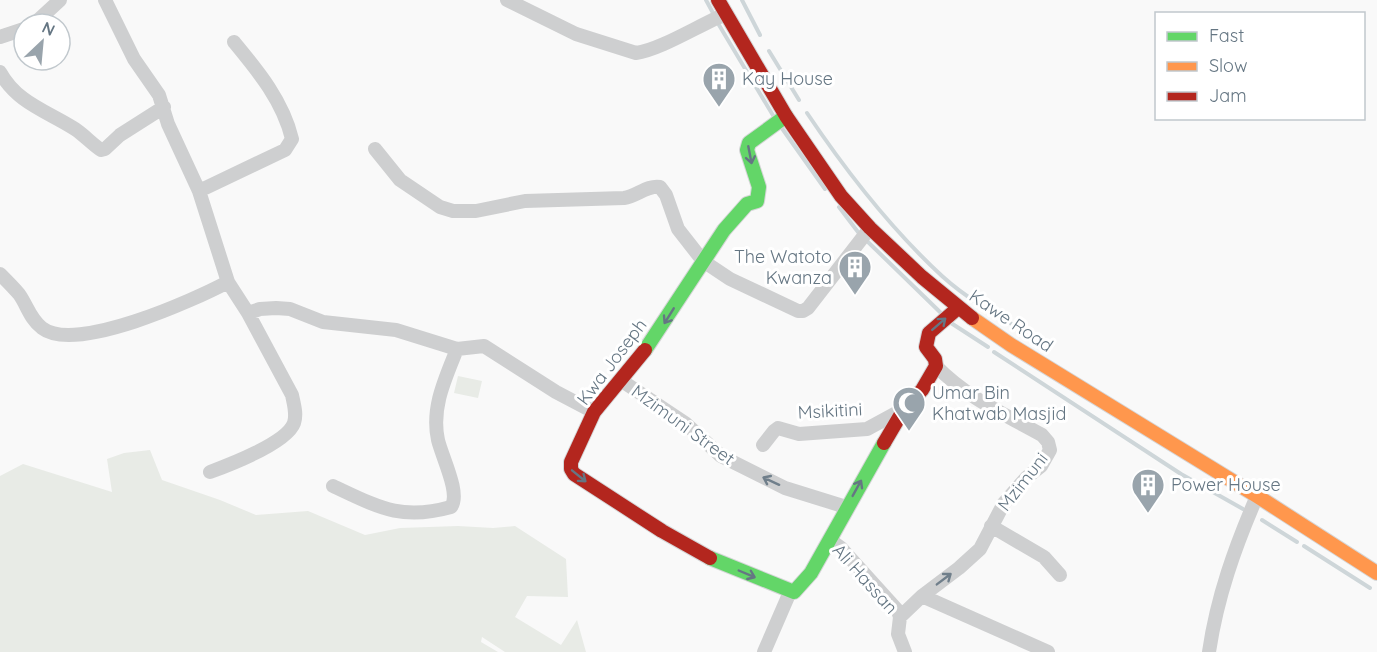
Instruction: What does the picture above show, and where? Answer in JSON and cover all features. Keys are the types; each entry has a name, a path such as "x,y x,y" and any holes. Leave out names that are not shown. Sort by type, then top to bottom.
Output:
{"street":[{"path":"47,12 60,0"},
{"path":"105,0 125,44 159,95 168,124 199,191 228,282 248,313 292,395 296,410 294,424 286,435 236,463 210,472"},
{"path":"507,0 576,34 636,53 657,47 726,14"},
{"name":"Kawe Road","path":"718,0 786,116 842,196 870,228 958,308 1011,345 1257,496 1377,573"},
{"path":"199,191 285,150 292,139 285,116 268,85 234,42"},
{"path":"0,72 22,99 75,129 101,150 164,107"},
{"name":"Kwa Joseph","path":"786,116 748,142 747,150 759,187 757,201 747,204 732,220 650,344 622,381 594,412 571,462 571,469 574,474 662,531 707,557 790,592"},
{"path":"375,148 400,180 440,207 453,211 476,211 525,201 624,198 636,195 648,188 660,187 666,195 678,229 703,261 730,279 798,311 803,311 817,297 870,228"},
{"path":"0,274 18,293 43,329 64,336 104,330 162,312 182,305 228,282"},
{"path":"936,366 935,359 926,347 927,337 958,308"},
{"path":"248,313 260,309 290,309 323,322 396,330 457,349 476,346 490,349 556,392 594,412"},
{"path":"333,486 375,505 406,514 426,513 451,507 456,496 438,438 436,410 457,349"},
{"name":"Msikitini","path":"830,540 846,507 904,409 922,390 936,366"},
{"name":"Mzimuni","path":"900,617 980,549 1011,494 1047,458 1050,450 1048,442 1042,435 971,396 948,379 936,366"},
{"name":"Mzimuni Street","path":"622,381 685,423 721,456 779,485 846,507"},
{"name":"Msikitini","path":"763,446 778,428 799,434 867,429 904,409"},
{"path":"1209,652 1222,585 1257,496"},
{"path":"991,526 1044,557 1060,575"},
{"path":"764,652 790,592 794,592 802,584 830,540"},
{"name":"Ali Hassan","path":"830,540 841,548 895,607 900,617 898,634 905,652"},
{"path":"922,596 1048,652"}],"shaded area":[{"path":"458,376 482,381 478,398 454,393"},
{"path":"150,450 162,480 256,515 308,511 365,535 400,528 515,526 566,559 568,597 527,596 515,617 561,645 577,620 586,652 505,652 482,637 481,642 498,652 0,652 0,476 23,464 112,492 107,459 124,453"}],"waterway":[{"path":"706,0 713,13"},
{"path":"742,0 760,35"},
{"path":"719,25 774,117"},
{"path":"769,51 799,100"},
{"path":"807,113 870,198 923,258 960,291 1022,330"},
{"path":"781,127 825,189"},
{"path":"839,207 858,232"},
{"path":"867,241 942,314"},
{"path":"951,323 988,347"},
{"path":"994,352 1181,474 1243,509"},
{"path":"1262,520 1297,542"},
{"path":"1304,546 1370,588"}],"traffic: fast":[{"path":"645,350 724,230 747,204 757,201 759,187 747,150 749,143 786,116"},
{"path":"710,558 794,592 811,573 884,443"}],"traffic: slow":[{"path":"972,318 1011,345 1257,496 1377,573"}],"traffic: jam":[{"path":"718,0 786,116 841,196 870,228 922,277 972,318"},
{"path":"884,443 904,409 922,390 936,366 935,359 926,347 929,333 958,308"},
{"path":"645,350 594,412 571,462 571,469 574,474 662,531 710,558"}],"place":[{"name":"Kay House","path":"719,108"},
{"name":"The Watoto Kwanza","path":"855,296"},
{"name":"Umar Bin Khatwab Masjid","path":"909,432"},
{"name":"Power House","path":"1148,514"}]}
